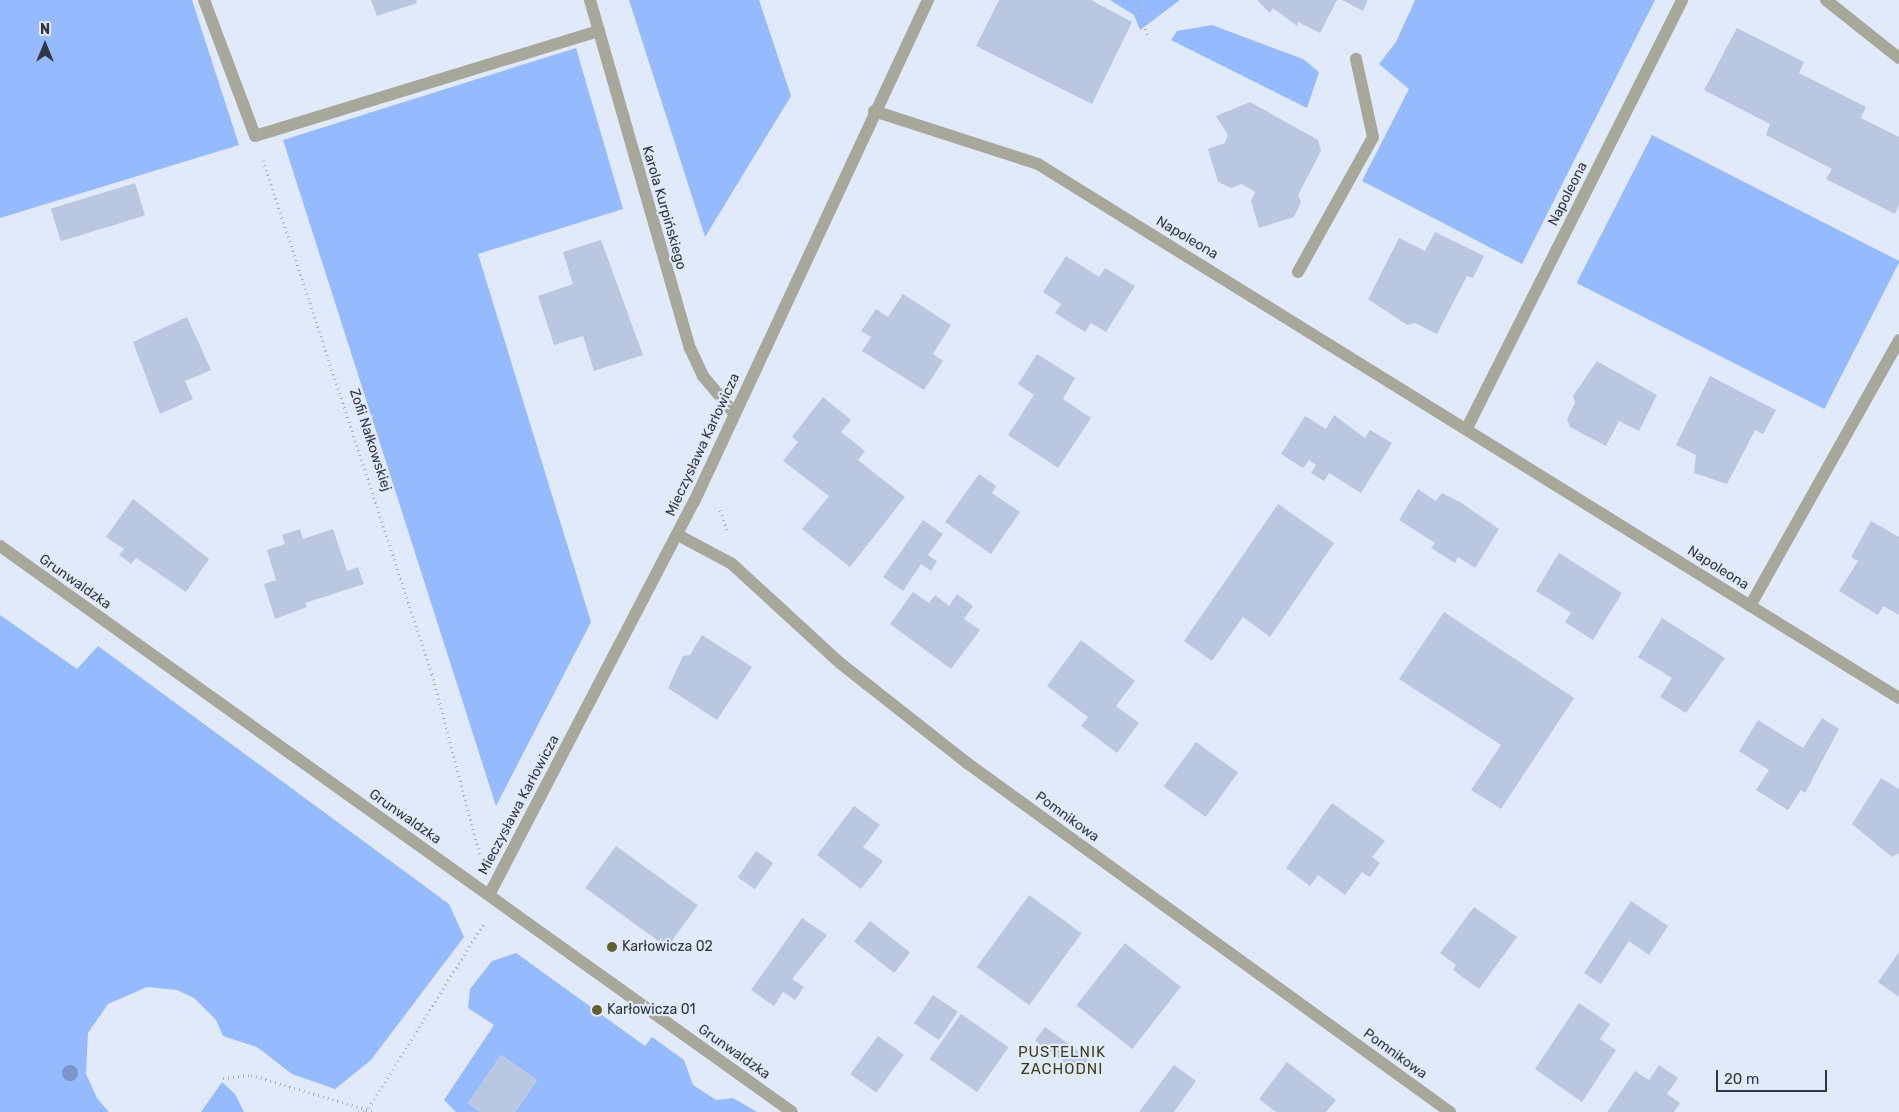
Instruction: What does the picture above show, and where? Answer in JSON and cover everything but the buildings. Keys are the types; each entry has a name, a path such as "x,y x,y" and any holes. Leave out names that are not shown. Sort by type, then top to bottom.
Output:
{"street":[{"path":"204,0 255,136 599,31"},
{"name":"Karola Kurpińskiego","path":"590,0 690,348 703,376 734,413"},
{"name":"Mieczysława Karłowicza","path":"489,895 678,535 874,111 928,0"},
{"name":"Napoleona","path":"1467,428 1682,0"},
{"path":"1826,0 1899,58"},
{"path":"1298,272 1374,137 1356,59"},
{"name":"Napoleona","path":"874,111 1038,164 1467,428 1899,698"},
{"name":"Napoleona","path":"1750,606 1899,340"},
{"name":"Pomnikowa","path":"678,535 732,564 840,663 967,764 1450,1112"},
{"name":"Grunwaldzka","path":"0,546 792,1112"}],"path":[{"path":"1136,0 1148,38"},
{"name":"Zofii Nałkowskiej","path":"255,136 432,674 489,895"},
{"path":"366,1111 483,926 489,895"},
{"path":"223,1078 251,1075 318,1092 366,1111"},
{"path":"358,1112 375,1112"}],"shaded area":[{"path":"0,0 192,0 239,145 0,218"},
{"path":"629,0 759,0 791,96 705,237"},
{"path":"1110,0 1180,0 1140,30 1134,15"},
{"path":"1415,0 1655,0 1522,264 1362,181 1409,89 1379,64 1396,42"},
{"path":"1212,25 1303,59 1319,72 1307,108 1171,40 1177,31"},
{"path":"576,48 623,209 478,254 591,622 496,806 283,140"},
{"path":"1652,135 1899,261 1824,409 1577,283"},
{"path":"0,615 77,669 98,646 449,904 464,937 371,1060 335,1089 292,1074 257,1047 223,1036 216,1020 194,998 177,990 147,987 108,1004 88,1033 86,1074 97,1098 109,1112 0,1112"},
{"path":"516,953 645,1046 652,1037 684,1060 693,1085 716,1100 733,1098 757,1112 515,1112 537,1080 501,1055 468,1103 480,1112 456,1112 444,1100 494,1025 468,1008 470,989 492,961"},
{"path":"222,1082 235,1094 244,1112 201,1112"}],"place":[{"name":"Karłowicza 02","path":"612,947"},
{"name":"Karłowicza 01","path":"597,1010"}],"district":[{"name":"PUSTELNIK ZACHODNI","path":"1062,1060"}]}
